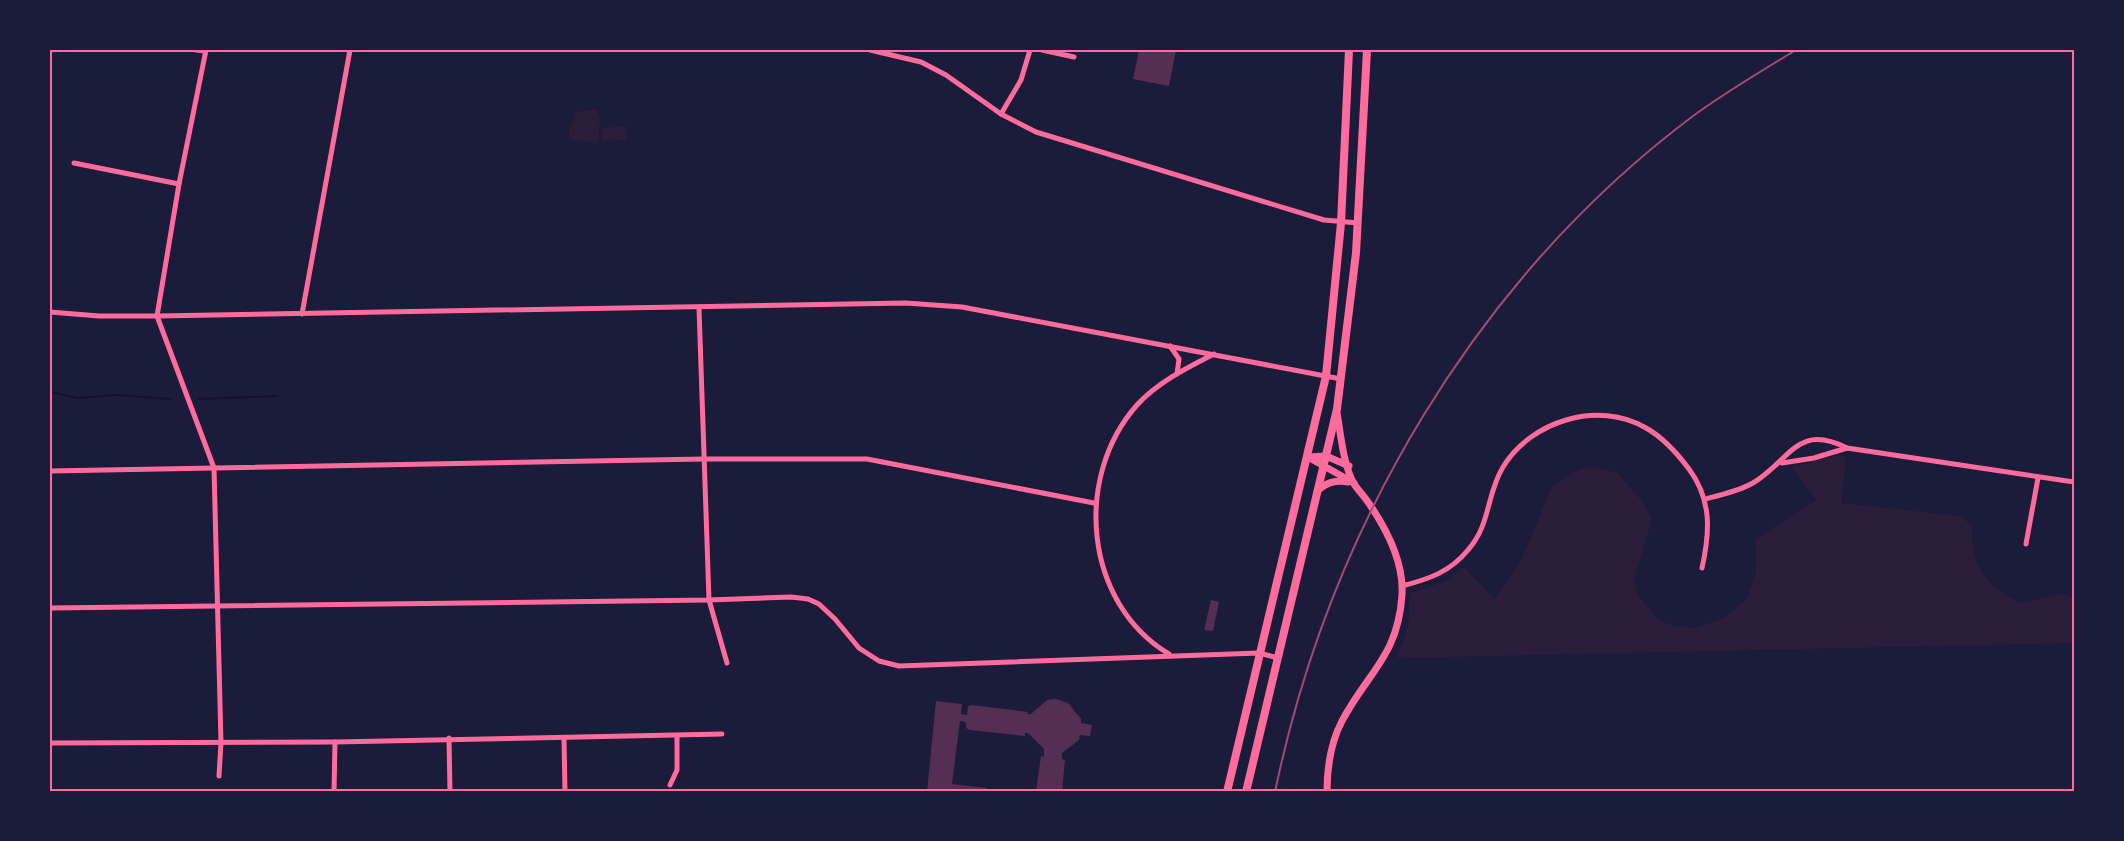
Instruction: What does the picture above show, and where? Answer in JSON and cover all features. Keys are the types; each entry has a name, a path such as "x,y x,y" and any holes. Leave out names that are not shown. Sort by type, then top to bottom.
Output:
{"highway":[{"path":"1227,792 1326,376 1341,223 1349,50"},
{"path":"1246,792 1337,409 1352,302 1367,50"}],"street":[{"path":"196,50 206,50 178,184 157,316 214,468 221,742 219,776"},
{"path":"302,314 350,50"},
{"path":"870,50 921,62 946,75 1001,114 1036,132 1324,220 1358,223"},
{"path":"1001,114 1021,80 1029,50"},
{"path":"1042,50 1074,57"},
{"path":"74,163 178,184"},
{"path":"50,312 99,316 157,316 906,303 962,307 1341,380"},
{"path":"699,308 709,600 727,663"},
{"path":"1170,346 1179,359 1177,374"},
{"path":"1170,655 1139,631 1122,608 1102,560 1094,503 1104,462 1118,432 1139,403 1177,374 1214,354"},
{"path":"1326,792 1333,743 1352,704 1390,649 1398,621 1402,586 1399,565 1388,535 1354,483 1348,466 1337,409"},
{"path":"1402,586 1440,575 1460,559 1486,523 1495,483 1512,454 1531,437 1566,420 1613,417 1646,428 1677,454 1696,479 1705,499 1709,527 1702,568"},
{"path":"1705,499 1752,483 1780,463 1794,447 1817,438 1827,439 1847,448 2074,482"},
{"path":"1780,463 1814,458 1847,448"},
{"path":"1308,458 1326,456 1348,466"},
{"path":"1308,458 1354,483"},
{"path":"50,471 704,459 867,459 1094,503"},
{"path":"2026,544 2038,478"},
{"path":"1318,490 1336,480 1354,483"},
{"path":"50,608 791,597 808,599 819,604 859,648 879,661 899,666 1259,653 1278,658"},
{"path":"50,743 335,742 722,734"},
{"path":"670,785 677,770 677,736"},
{"path":"449,738 450,792"},
{"path":"564,738 565,792"},
{"path":"334,792 335,742"}],"shaded area":[{"path":"597,109 600,119 598,144 570,139 570,129 575,112"},
{"path":"626,126 627,140 602,141 602,128"},
{"path":"1840,455 1846,458 1841,503 1961,516 1972,526 1974,553 1983,574 1998,589 2021,603 2060,594 2074,598 2074,643 1397,658 1408,626 1410,593 1447,581 1464,567 1494,599 1520,563 1552,487 1571,473 1590,466 1618,473 1642,501 1652,519 1634,579 1638,595 1658,620 1674,626 1696,628 1724,618 1747,599 1756,571 1756,539 1816,500 1792,467"}],"building":[{"path":"1139,50 1176,50 1169,86 1133,79"},
{"path":"1211,600 1219,602 1213,631 1204,630"},
{"path":"1056,699 1068,703 1081,719 1081,723 1092,725 1090,736 1080,735 1079,740 1062,753 1062,759 1065,760 1062,792 1036,792 1044,749 1028,733 1025,733 1025,736 970,730 966,728 966,722 960,721 952,784 987,788 987,792 927,792 936,701 962,704 961,714 967,715 968,706 972,705 1031,714 1047,700"}],"waterway":[{"path":"50,392 77,398 116,395 171,399"},
{"path":"199,399 278,396"}],"railway":[{"path":"1275,792 1300,694 1333,598 1374,505 1423,416 1480,332 1544,253 1615,181 1693,116 1796,50"}]}
